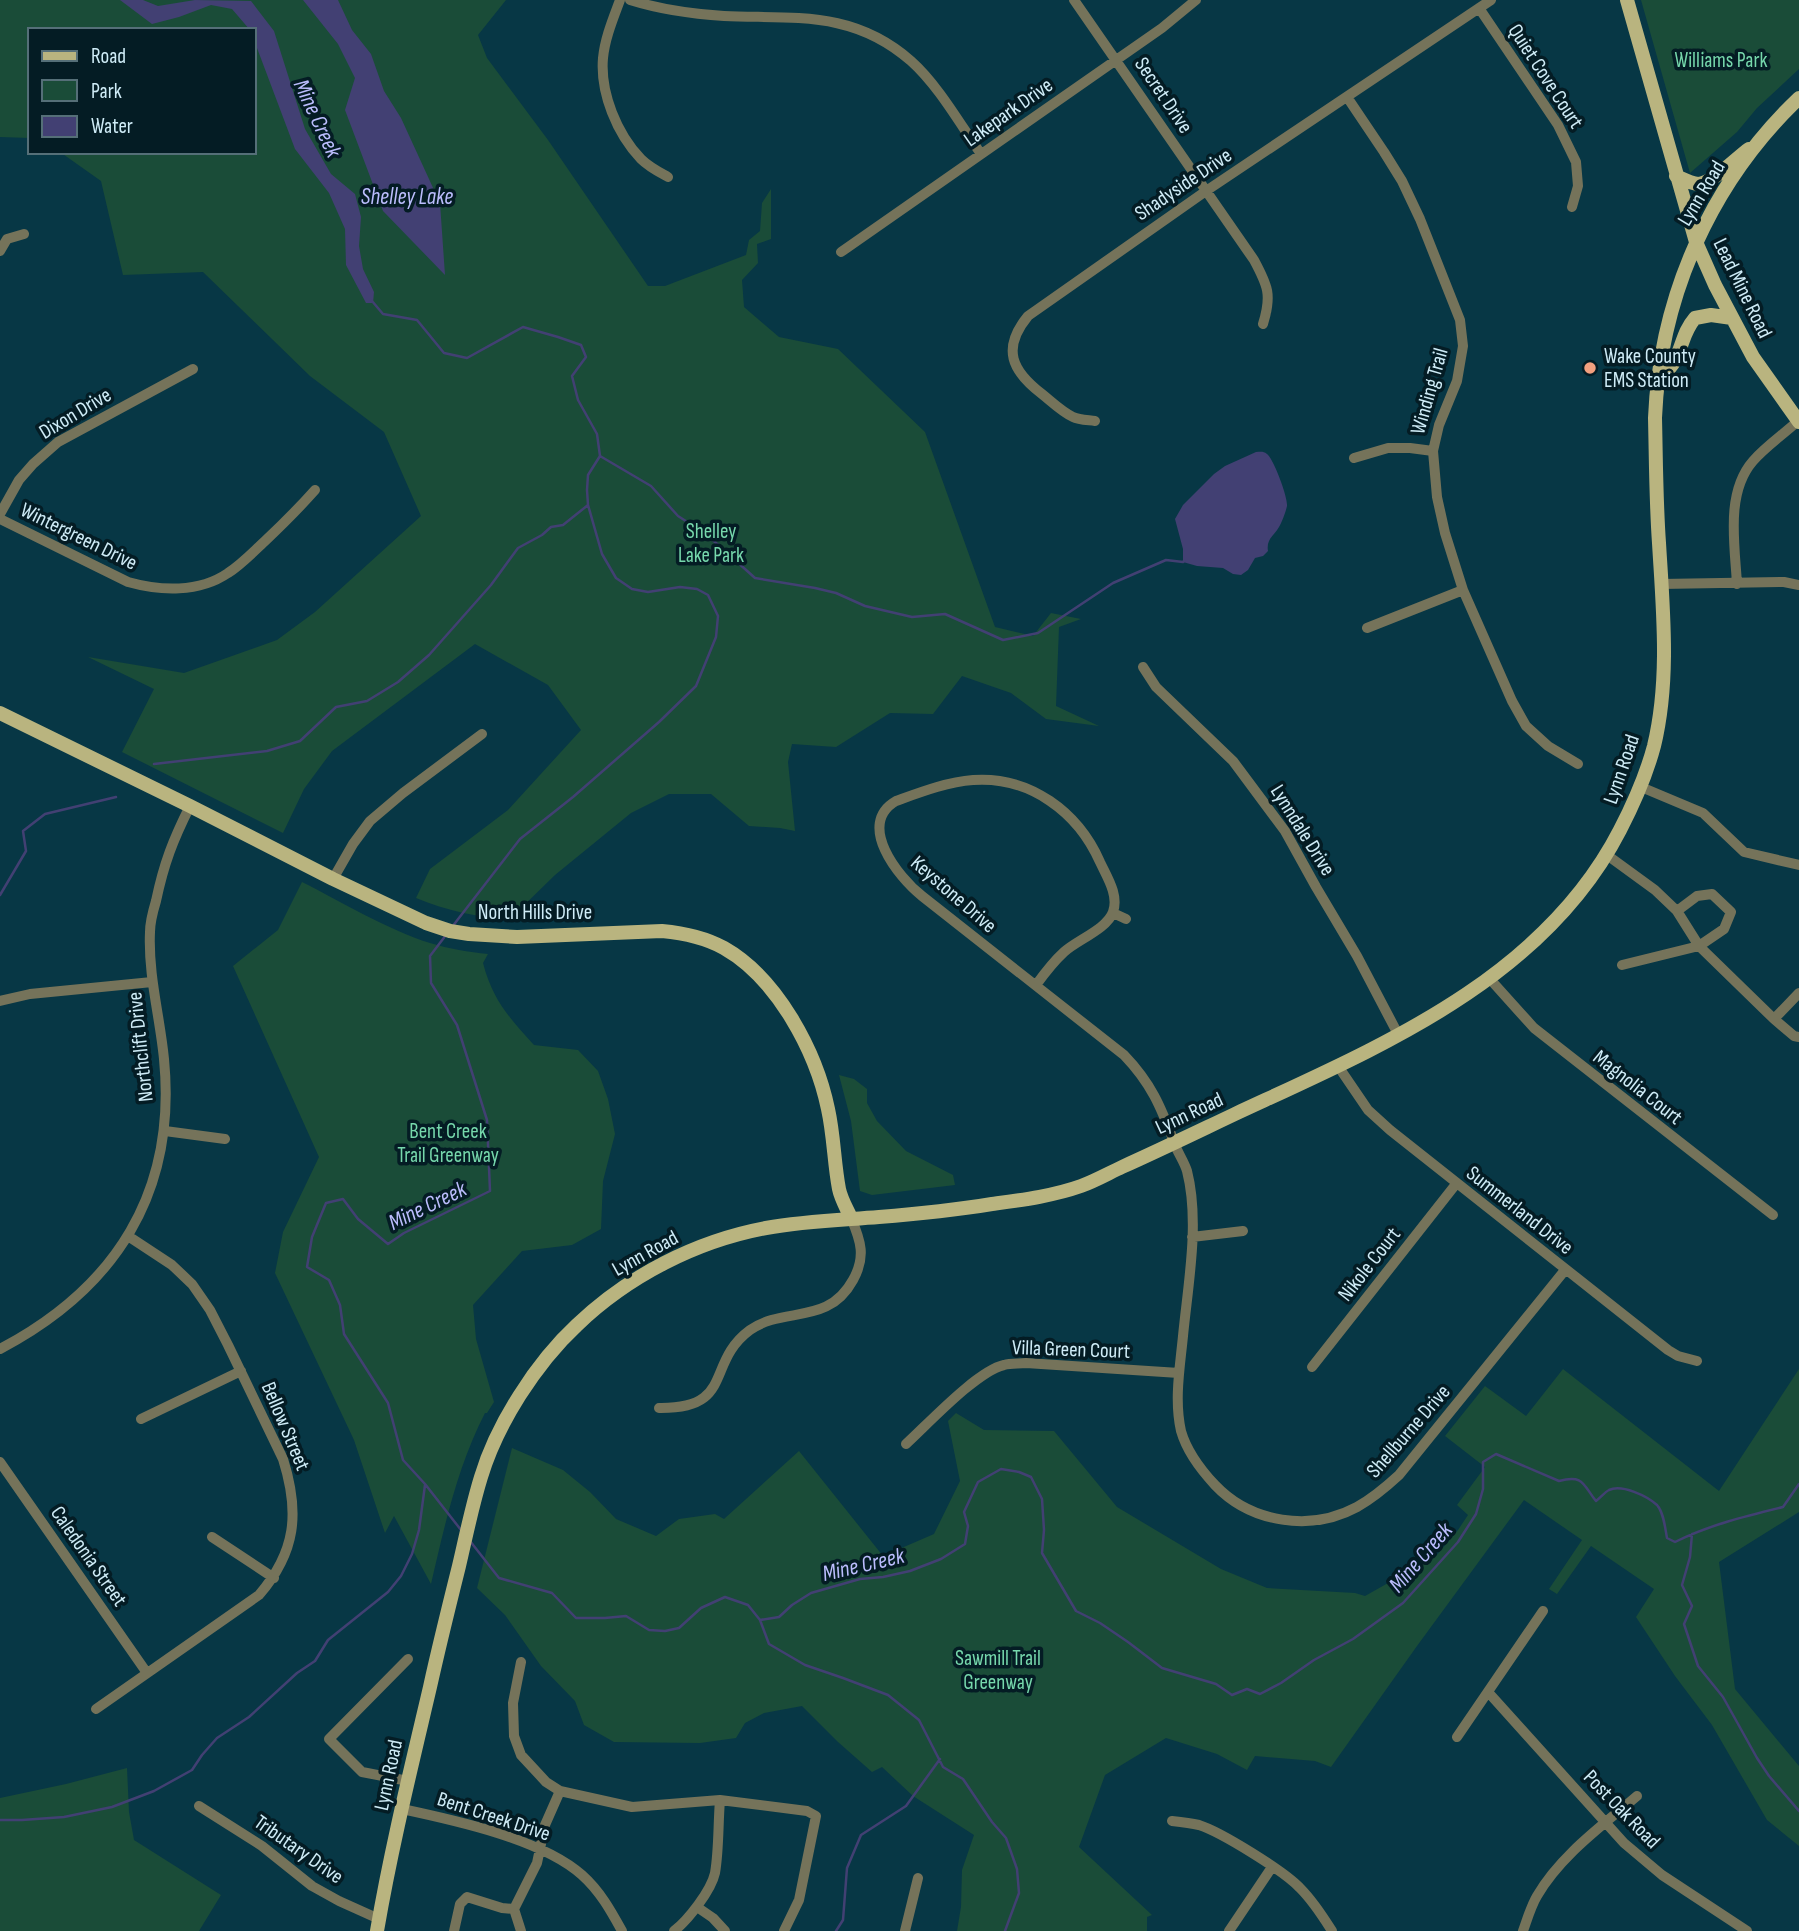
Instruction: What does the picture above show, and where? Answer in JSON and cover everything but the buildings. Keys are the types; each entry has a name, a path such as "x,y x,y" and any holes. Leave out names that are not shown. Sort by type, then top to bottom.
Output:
{"main road":[{"name":"Lead Mine Road","path":"1627,0 1696,242 1731,318 1753,358 1799,421"},
{"name":"Lynn Road","path":"378,1925 408,1781 481,1476 491,1449 522,1393 546,1359 577,1325 628,1284 669,1260 738,1234 822,1220 993,1204 1079,1187 1338,1066 1399,1036 1450,1006 1530,945 1560,917 1586,886 1607,855 1641,787 1654,746 1661,706 1664,664 1655,418 1656,381 1669,316 1696,242 1716,203 1758,142 1799,99"},
{"path":"1676,176 1702,184 1711,180 1758,142"},
{"path":"1656,381 1670,369 1683,336 1695,318 1711,315 1731,318"},
{"name":"North Hills Drive","path":"0,713 333,880 426,923 450,931 517,937 662,931 697,937 730,952 757,975 781,1003 809,1051 824,1091 840,1191 851,1218"}],"street":[{"path":"620,0 608,34 603,59 604,87 620,127 640,158 668,177"},
{"path":"630,0 684,12 827,20 855,27 878,37 913,62 981,154"},
{"name":"Secret Drive","path":"1074,0 1254,260 1266,285 1269,304 1263,324"},
{"name":"Lakepark Drive","path":"841,252 1170,23 1196,0"},
{"name":"Shadyside Drive","path":"1095,421 1074,418 1024,379 1014,363 1013,343 1015,334 1028,316 1206,191 1491,0"},
{"name":"Quiet Cove Court","path":"1479,8 1558,125 1576,162 1578,186 1572,207"},
{"name":"Winding Trail","path":"1347,97 1402,181 1460,320 1463,346 1457,381 1439,425 1433,451 1437,497 1463,590 1512,701 1527,726 1548,746 1578,764"},
{"path":"0,251 7,239 24,234"},
{"name":"Dixon Drive","path":"0,517 19,480 58,442 193,369"},
{"path":"1737,584 1734,513 1742,480 1753,461 1799,421"},
{"path":"1354,458 1388,448 1433,451"},
{"name":"Wintergreen Drive","path":"0,517 128,582 149,588 180,589 203,584 227,574 246,559 315,490"},
{"path":"1661,584 1784,582 1799,585"},
{"path":"1367,628 1463,590"},
{"name":"Lynndale Drive","path":"1143,667 1156,687 1233,761 1285,831 1357,956 1399,1036"},
{"path":"333,880 353,844 370,821 482,734"},
{"name":"Keystone Drive","path":"1113,913 1115,903 1111,885 1090,841 1061,808 1037,793 995,780 975,780 954,783 877,809 881,840 896,872 915,891 1108,1042 1138,1070 1158,1101 1174,1143"},
{"path":"1641,787 1703,813 1744,852 1799,865"},
{"name":"Northclift Drive","path":"0,1349 25,1336 76,1299 102,1271 128,1236 151,1188 160,1158 166,1100 164,1058 152,982 150,930 162,870 190,806"},
{"path":"1607,855 1655,890 1677,911 1699,946 1774,1019 1794,1036 1799,1037"},
{"path":"1622,965 1699,946 1724,929 1731,912 1712,894 1697,896 1677,911"},
{"path":"1036,985 1063,953 1107,923 1113,913 1126,919"},
{"name":"Magnolia Court","path":"1489,978 1534,1028 1773,1215"},
{"path":"0,1001 30,994 152,982"},
{"path":"1774,1019 1799,993"},
{"name":"Summerland Drive","path":"1338,1066 1368,1110 1390,1130 1668,1350 1697,1361"},
{"path":"164,1130 225,1139"},
{"name":"Shellburne Drive","path":"1174,1143 1186,1170 1190,1191 1192,1237 1177,1395 1181,1430 1186,1446 1203,1472 1221,1491 1241,1506 1262,1516 1293,1522 1323,1519 1354,1509 1376,1495 1399,1475 1565,1270"},
{"name":"Nikole Court","path":"1312,1367 1456,1184"},
{"path":"659,1408 679,1408 695,1404 708,1395 735,1345 749,1331 766,1322 828,1307 840,1299 854,1279 862,1255 860,1239 851,1218"},
{"path":"1192,1237 1243,1231"},
{"name":"Bellow Street","path":"96,1709 259,1595 274,1578 287,1551 292,1525 290,1482 283,1459 210,1310 192,1284 172,1265 128,1236"},
{"name":"Villa Green Court","path":"906,1444 967,1388 990,1371 1004,1365 1026,1363 1179,1373"},
{"path":"141,1419 241,1371"},
{"name":"Caledonia Street","path":"0,1462 147,1673"},
{"path":"212,1537 274,1578"},
{"path":"1457,1737 1543,1611"},
{"path":"408,1659 329,1739 362,1772 408,1781"},
{"path":"521,1662 513,1703 514,1736 521,1755 546,1782 560,1791 632,1807 720,1800 807,1811 816,1816 799,1900 784,1931"},
{"name":"Post Oak Road","path":"1488,1692 1624,1843 1662,1875 1747,1931"},
{"path":"521,1931 514,1909 537,1863 545,1825 560,1791"},
{"path":"1523,1931 1536,1897 1554,1871 1577,1847 1637,1796"},
{"path":"674,1931 697,1907 715,1875 720,1800"},
{"name":"Tributary Drive","path":"199,1806 262,1846 312,1886 378,1925"},
{"name":"Bent Creek Drive","path":"402,1809 483,1829 540,1849 582,1875 608,1904 622,1931"},
{"path":"1172,1821 1200,1826 1272,1867 1298,1885 1317,1907 1332,1931"},
{"path":"1229,1931 1272,1867"},
{"path":"905,1931 918,1878"},
{"path":"454,1931 460,1904 467,1897 514,1909"},
{"path":"697,1907 725,1931"}],"green space":[{"name":"Shelley Lake Park","path":"0,0 506,0 478,35 487,58 548,140 648,286 665,286 746,255 749,240 760,231 762,203 771,189 771,239 757,244 758,263 742,280 744,307 779,337 838,349 925,432 995,627 1033,636 1051,613 1081,619 1059,627 1056,706 1099,726 1046,719 1011,693 962,676 933,714 890,713 836,747 792,744 788,762 795,831 749,826 711,794 669,794 631,813 555,875 510,919 462,913 416,898 430,869 508,810 581,730 548,685 475,644 332,751 304,789 283,833 122,752 154,689 88,657 184,673 277,640 315,612 421,516 384,432 310,376 203,272 123,275 101,181 63,154 256,154 256,28 28,28 28,138 0,137"},
{"name":"Williams Park","path":"1641,0 1799,0 1799,69 1757,108 1737,132 1690,173"},
{"name":"Bent Creek Trail Greenway","path":"302,882 414,937 444,947 488,954 483,963 497,998 534,1045 578,1050 598,1071 608,1099 615,1134 603,1181 601,1229 572,1245 522,1251 473,1305 476,1339 494,1402 485,1413 459,1475 431,1584 394,1516 385,1533 354,1440 275,1273 283,1232 319,1157 233,966 278,930"},
{"path":"839,1075 854,1079 867,1089 867,1103 877,1121 906,1151 953,1175 955,1185 872,1195 860,1191 851,1121"},
{"name":"Sawmill Trail Greenway","path":"1563,1369 1719,1491 1799,1369 1799,1512 1719,1562 1735,1689 1799,1766 1799,1846 1767,1820 1712,1725 1636,1617 1654,1589 1591,1546 1557,1594 1549,1589 1582,1540 1524,1500 1331,1767 1315,1761 1255,1756 1247,1770 1217,1754 1166,1738 1105,1775 1079,1847 1152,1915 1147,1917 1147,1931 957,1931 962,1870 974,1835 913,1796 882,1767 872,1772 802,1706 764,1713 745,1723 736,1738 700,1743 614,1742 584,1725 575,1701 541,1666 505,1615 477,1588 512,1448 563,1470 590,1492 616,1519 656,1536 679,1519 715,1514 724,1519 799,1451 883,1556 934,1534 960,1481 948,1421 956,1413 984,1430 1054,1431 1117,1507 1221,1569 1267,1588 1355,1593 1365,1596 1436,1556 1468,1515 1457,1505 1485,1467 1445,1436 1485,1386 1526,1416"},
{"path":"127,1768 129,1812 134,1840 221,1895 199,1931 0,1931 0,1798"}],"water":[{"name":"Shelley Lake","path":"120,0 143,0 158,6 195,0 251,1 274,31 305,129 331,174 355,194 361,217 359,246 363,269 374,292 373,303 366,303 346,265 345,229 329,193 295,149 256,45 256,28 248,28 232,9 211,5 152,24"},
{"name":"Shelley Lake","path":"303,0 338,0 352,30 371,54 384,91 401,118 440,203 445,275 383,211 345,110 355,78 338,44"},
{"path":"1256,452 1264,452 1270,457 1287,501 1284,516 1269,541 1268,551 1255,558 1248,570 1241,575 1223,568 1183,562 1183,549 1175,519 1183,505 1225,466"}],"waterway":[{"name":"Mine Creek","path":"372,301 383,314 417,320 444,353 467,358 523,327 581,345 586,357 572,376 578,400 597,434 600,456 588,475 587,490 588,505 602,554 616,578 632,589 648,592 680,587 697,589 708,595 718,616 716,637 696,686 573,797 520,839 452,927"},
{"path":"600,456 651,486 678,516 706,534 755,578 836,593 865,606 912,617 945,614 1003,640 1038,633 1113,583 1166,560 1184,561"},
{"path":"154,764 267,751 300,741 336,707 367,701 398,682 429,655 491,585 518,548 551,527 563,525 588,505"},
{"path":"0,895 26,851 23,831 45,814 116,797"},
{"name":"Mine Creek","path":"446,935 430,956 431,983 457,1025 487,1120 490,1191 404,1233 388,1244 358,1219 343,1199 326,1203 312,1237 307,1267 329,1280 340,1305 344,1334 388,1403 403,1460 461,1530"},
{"name":"Mine Creek","path":"470,1541 499,1578 552,1593 576,1618 626,1616 649,1630 665,1631 679,1628 701,1608 725,1597 748,1605 760,1620 779,1617 811,1593 860,1579 910,1571 941,1559 965,1544 968,1526 964,1512 978,1482 1001,1469 1019,1472 1031,1477 1042,1499 1042,1553 1076,1611 1100,1623 1162,1668 1216,1684 1232,1695 1247,1689 1260,1694 1353,1639 1403,1603 1458,1542 1476,1514 1483,1489 1483,1462 1496,1454 1559,1481 1578,1480 1596,1501 1607,1491 1614,1489 1641,1495 1657,1505 1663,1516 1667,1538 1675,1542 1714,1526 1783,1507 1799,1484"},
{"path":"0,1820 64,1817 112,1807 154,1791 192,1770 217,1738 249,1717 297,1673 315,1661 328,1640 388,1592 401,1576 412,1554 419,1530 425,1485"},
{"path":"1692,1534 1690,1557 1682,1585 1692,1606 1684,1624 1698,1666 1723,1697 1769,1776 1799,1811"},
{"path":"760,1620 769,1644 805,1665 888,1695 919,1720 943,1767 963,1779 1006,1838 1017,1869 1019,1893 1005,1931"},
{"path":"836,1931 843,1920 847,1868 861,1835 906,1806 940,1759"}],"place":[{"name":"Wake County EMS Station","path":"1590,368"}]}
